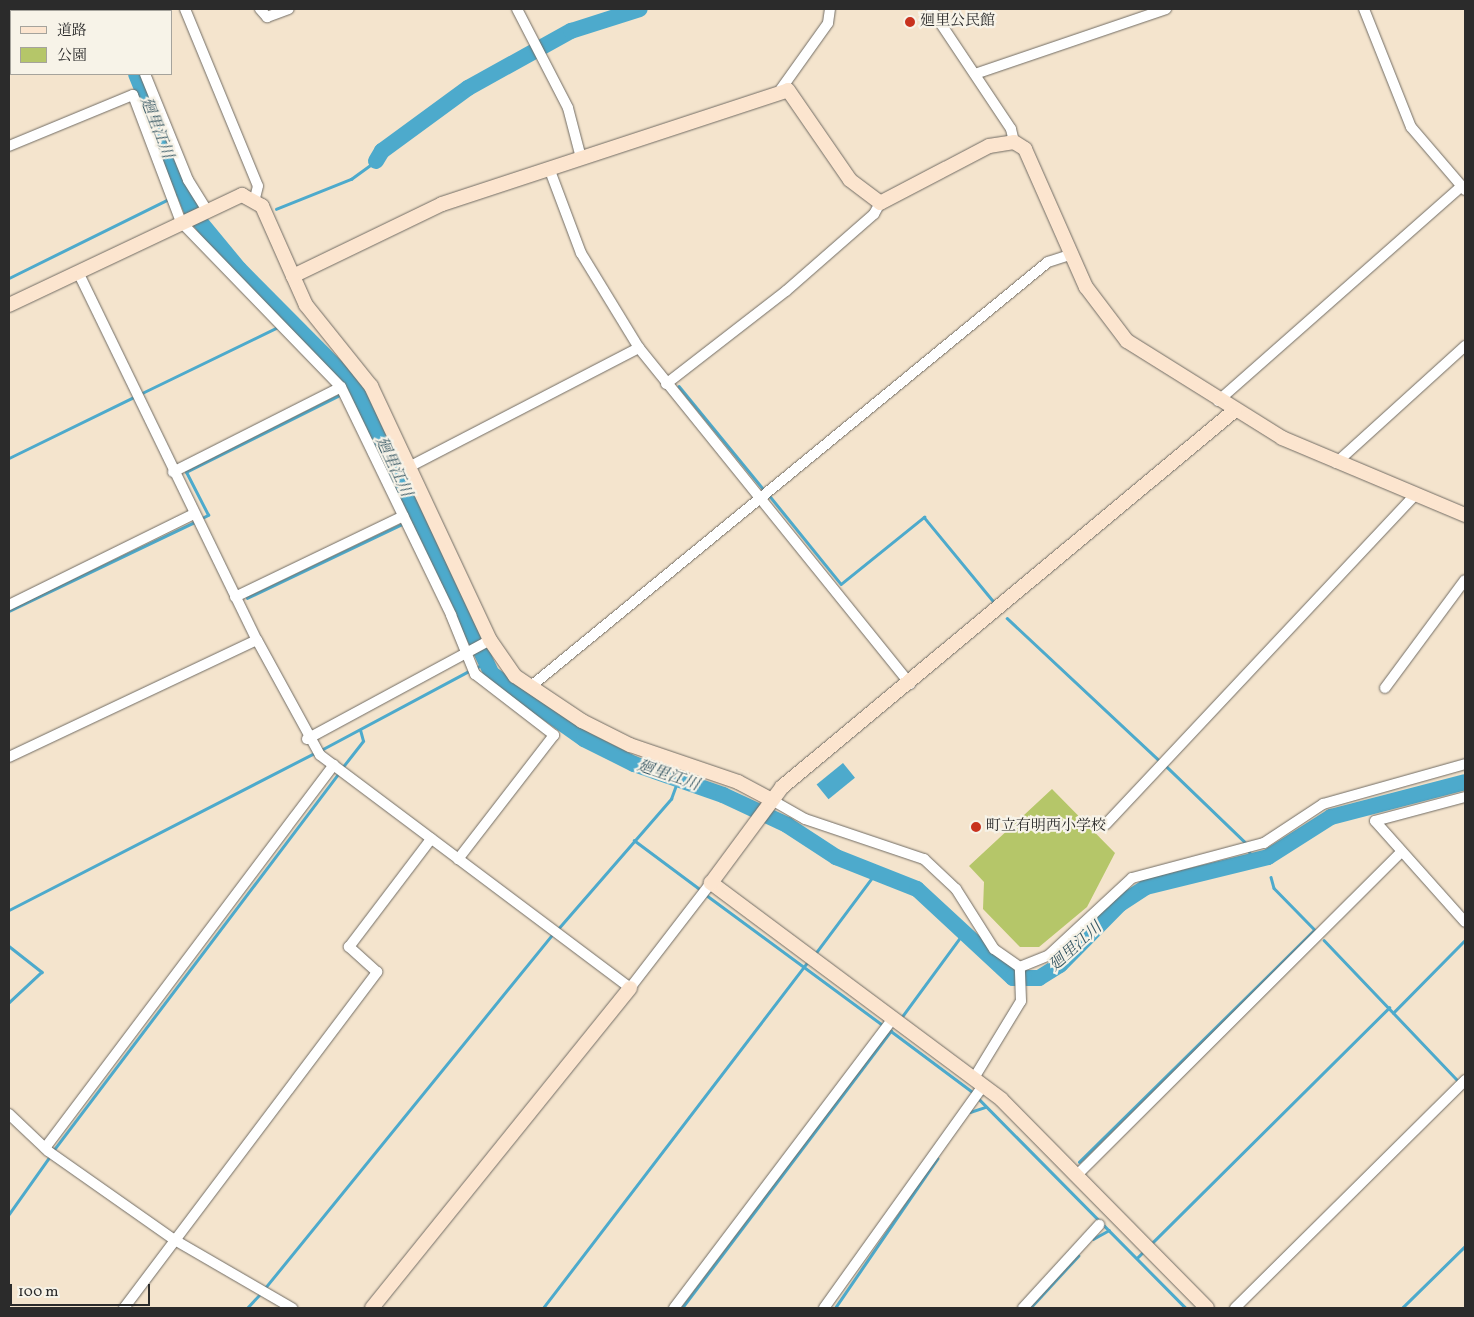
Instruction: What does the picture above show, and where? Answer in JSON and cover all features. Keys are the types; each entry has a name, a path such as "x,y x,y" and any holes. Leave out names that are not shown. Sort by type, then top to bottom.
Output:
{"street":[{"path":"185,9 258,186 256,198 306,305 371,386 487,642 515,676 530,687 630,746 738,782 768,802 805,819 924,859 956,889 994,949 1020,967"},
{"path":"260,9 267,17 289,9"},
{"path":"517,9 535,46 544,58 568,108 581,158"},
{"path":"293,276 442,204 742,107 781,89 828,23 830,9"},
{"path":"932,9 1011,129 1014,142"},
{"path":"975,74 1166,9"},
{"path":"1218,401 1464,188 1411,127 1364,9"},
{"path":"145,75 188,180 206,209"},
{"path":"781,89 792,94 850,180 880,203"},
{"path":"9,146 133,94 181,222 341,387 405,520 473,670 554,735 458,859"},
{"path":"666,384 786,291 874,214 880,203 990,146 1014,142 1025,149 1072,254 1099,308 1127,341 1234,411 1336,463 1465,514"},
{"path":"549,168 580,253 639,348 666,384 764,495 910,684"},
{"path":"9,305 206,209 242,194 256,198"},
{"path":"530,687 1048,262 1072,254"},
{"path":"78,272 173,472 309,742 320,755 630,988"},
{"path":"1336,463 1465,346"},
{"path":"409,467 639,348"},
{"path":"173,472 341,387"},
{"path":"372,1308 630,988 758,819 768,802 1234,411"},
{"path":"1106,824 1165,766 1415,495"},
{"path":"9,605 197,518"},
{"path":"236,597 405,520"},
{"path":"1385,688 1465,580"},
{"path":"9,757 257,640"},
{"path":"309,742 466,652 487,642"},
{"path":"1020,967 1049,955 1132,878 1247,848 1278,836 1323,804 1465,764"},
{"path":"49,1152 339,769"},
{"path":"1465,797 1375,821 1465,922"},
{"path":"124,1308 173,1239 377,972 349,947 431,839"},
{"path":"1077,1175 1401,852"},
{"path":"706,889 811,958 977,1089 1077,1175 1207,1308"},
{"path":"824,1308 977,1089 1022,992 1020,967"},
{"path":"674,1308 892,1023"},
{"path":"1235,1308 1462,1083"},
{"path":"9,1114 49,1152 173,1239 292,1308"},
{"path":"1023,1308 1099,1225"}],"green space":[{"path":"1052,789 1115,853 1087,907 1039,947 1020,947 983,909 984,882 969,866"}],"water":[{"path":"843,763 855,778 829,799 817,784"}],"waterway":[{"path":"376,161 382,151 468,88 571,31 640,9"},
{"name":"廻里江川","path":"136,75 192,212 239,269 355,386 492,674 584,739 634,764 723,795 787,825 836,857 917,889 1013,978 1039,978 1060,965 1120,904 1146,887 1268,857 1331,817 1465,782"},
{"path":"276,209 351,179 376,161"},
{"path":"174,196 180,193"},
{"path":"9,278 169,199"},
{"name":"廻里江川","path":"284,324 292,320"},
{"path":"140,394 280,326"},
{"name":"廻里江川","path":"350,390 355,386"},
{"path":"679,386 765,491"},
{"path":"9,458 136,396"},
{"path":"202,518 208,515 186,472 338,396"},
{"path":"769,495 841,584 924,517 994,602"},
{"path":"409,521 417,517"},
{"path":"9,611 197,521"},
{"path":"247,598 404,523"},
{"path":"1007,618 1161,762"},
{"path":"476,668 484,663"},
{"path":"321,750 471,670"},
{"path":"342,768 363,741 360,730"},
{"path":"9,910 317,752"},
{"path":"1165,765 1247,844"},
{"path":"53,1151 339,773"},
{"path":"557,930 671,799 678,780"},
{"path":"634,840 701,890"},
{"path":"1249,850 1253,862"},
{"name":"廻里江川","path":"1268,857 1269,863"},
{"path":"815,954 877,871"},
{"path":"1271,877 1274,888 1314,929"},
{"path":"705,894 884,1026"},
{"path":"1079,1162 1314,930"},
{"path":"265,1288 553,934"},
{"path":"901,1018 962,935"},
{"path":"1324,940 1459,1082"},
{"path":"1393,1013 1465,940"},
{"path":"9,946 42,972 9,1003"},
{"path":"543,1308 808,962"},
{"path":"1150,1245 1389,1008"},
{"path":"682,1308 891,1031 974,1093"},
{"path":"978,1098 1186,1308"},
{"path":"970,1112 985,1107"},
{"path":"9,1214 50,1156"},
{"path":"835,1308 937,1159"},
{"path":"1093,1239 1109,1230"},
{"path":"1402,1308 1465,1246"},
{"path":"1137,1258 1144,1251"},
{"path":"1030,1308 1078,1256"},
{"path":"247,1308 261,1293"}],"place":[{"name":"廻里公民館","path":"910,22"},
{"name":"町立有明西小学校","path":"976,827"}]}
